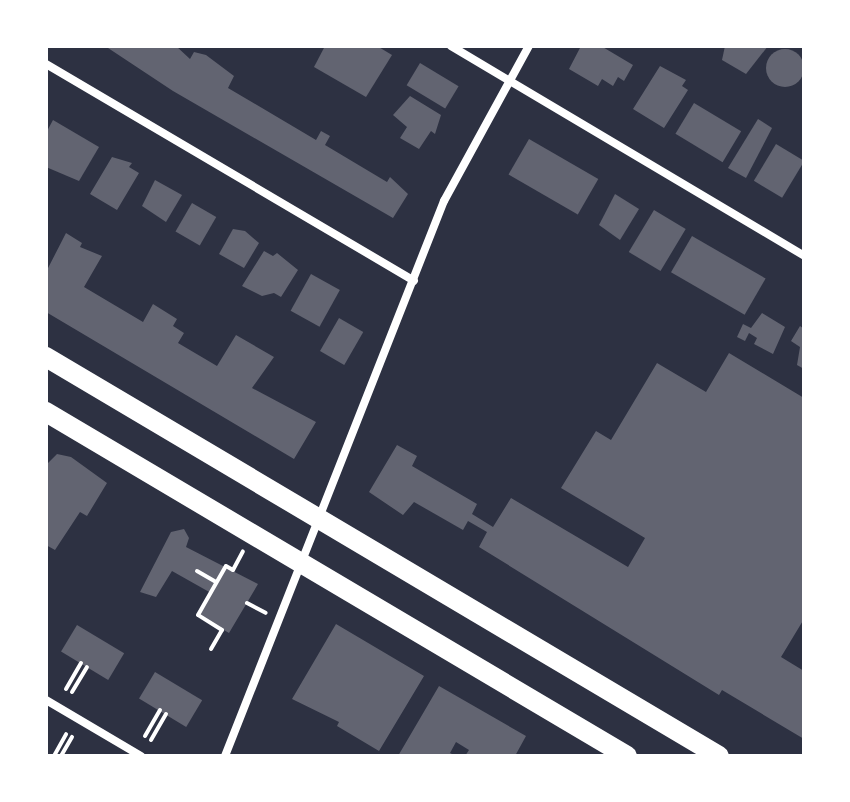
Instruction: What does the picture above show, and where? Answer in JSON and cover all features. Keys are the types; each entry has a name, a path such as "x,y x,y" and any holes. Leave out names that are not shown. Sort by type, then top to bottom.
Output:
{"main road":[{"path":"46,357 719,756"},
{"path":"46,412 627,756"}],"street":[{"path":"451,46 804,256"},
{"path":"225,756 461,166 529,46"},
{"path":"46,64 414,281"},
{"path":"46,700 141,756"}],"path":[{"path":"211,649 222,630 198,615 226,566 233,570 245,549"},
{"path":"197,571 216,583"},
{"path":"247,603 267,614"},
{"path":"66,689 81,663"},
{"path":"72,692 87,667"},
{"path":"148,738 163,712"},
{"path":"54,756 69,736 61,756"}],"building":[{"path":"105,46 176,46 190,59 194,52 206,55 234,76 228,88 316,140 321,131 330,136 325,145 387,182 390,177 408,194 393,218 173,91"},
{"path":"325,46 377,46 392,55 366,97 314,67"},
{"path":"581,46 601,46 633,65 624,81 618,77 613,86 602,79 598,86 569,69"},
{"path":"725,46 768,46 746,74 722,60"},
{"path":"785,49 799,54 804,68 799,82 785,87 771,82 766,68 771,54"},
{"path":"420,63 459,86 445,108 407,85"},
{"path":"660,66 686,80 682,86 688,90 664,128 633,109"},
{"path":"410,96 441,115 435,134 431,131 419,149 400,138 407,127 393,115"},
{"path":"694,103 741,131 723,162 675,134"},
{"path":"758,119 772,128 746,178 728,168"},
{"path":"53,120 99,147 79,181 46,167 46,133"},
{"path":"529,139 598,179 578,215 508,175"},
{"path":"776,144 804,161 782,198 754,181"},
{"path":"112,157 132,163 129,167 139,173 117,210 90,194"},
{"path":"155,180 182,195 166,222 142,206"},
{"path":"615,194 639,209 620,240 599,225"},
{"path":"192,203 216,217 200,246 176,232"},
{"path":"654,210 686,229 660,271 629,252"},
{"path":"233,229 245,231 259,243 244,268 219,254"},
{"path":"66,233 82,243 80,247 102,256 84,287 143,322 153,304 177,319 173,326 184,333 178,343 217,366 236,335 274,357 252,388 316,422 294,459 46,312 46,272"},
{"path":"692,236 766,278 745,315 671,272"},
{"path":"264,251 273,256 277,253 298,270 281,297 274,293 262,296 242,286"},
{"path":"311,274 340,290 320,327 291,311"},
{"path":"762,313 785,327 773,354 754,344 757,338 749,333 745,341 737,337 743,324 751,328"},
{"path":"339,318 363,332 344,365 320,351"},
{"path":"800,326 804,329 804,369 797,365 800,347 791,341"},
{"path":"729,353 804,398 804,619 781,657 804,671 804,739 722,690 719,695 479,547 487,532 468,521 463,530 414,502 403,515 369,492 397,445 417,456 412,466 477,504 472,514 493,527 511,498 628,567 645,538 561,488 596,431 611,440 657,363 706,392"},
{"path":"57,454 71,457 107,483 87,516 80,512 55,550 46,545 46,465"},
{"path":"184,529 189,538 186,547 258,584 229,633 198,615 211,593 172,571 156,597 140,592 171,532"},
{"path":"336,624 424,676 379,751 337,726 339,722 292,699"},
{"path":"77,625 124,653 108,680 61,652"},
{"path":"155,672 202,700 186,727 139,699"},
{"path":"439,686 526,736 515,756 465,756 469,750 456,742 450,753 456,756 398,756"}]}
